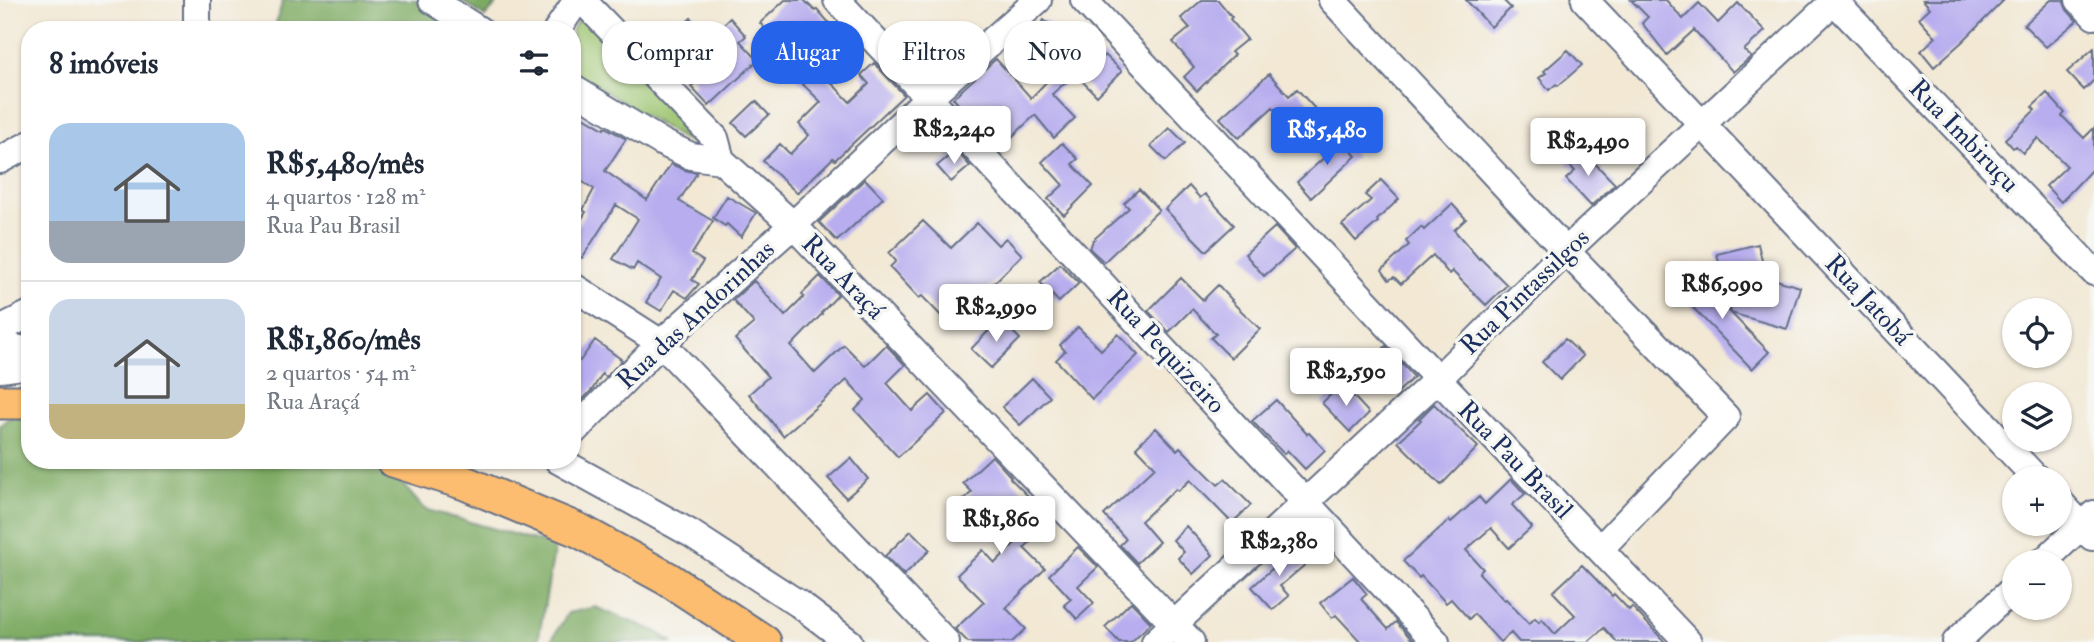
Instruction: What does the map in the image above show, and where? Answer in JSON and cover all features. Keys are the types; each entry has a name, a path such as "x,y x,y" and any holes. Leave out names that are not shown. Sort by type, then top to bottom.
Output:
{"main road":[{"path":"0,401 21,402"},
{"path":"421,469 465,483 580,531 668,579 764,642"}],"street":[{"path":"197,0 197,21"},
{"path":"432,0 465,21"},
{"path":"564,21 580,0 715,138 721,160 691,156 663,143 581,93"},
{"name":"Rua Pequizeiro","path":"837,0 1436,642"},
{"name":"Rua das Andorinhas","path":"581,424 661,343 1038,0"},
{"name":"Rua Pau Brasil","path":"1084,0 1688,642"},
{"path":"1332,0 1566,251 1726,417 1600,549"},
{"name":"Rua Jatobá","path":"1585,0 2025,466"},
{"name":"Rua Pintassilgos","path":"1155,642 1183,633 1307,501 1438,379 1566,251 1834,0"},
{"name":"Rua Imbiruçu","path":"1834,0 2094,272"},
{"path":"2079,0 2094,16"},
{"path":"0,160 21,149"},
{"name":"Rua Araçá","path":"721,160 793,225 1183,633"},
{"path":"581,292 661,343 946,642"},
{"path":"0,329 21,318"},
{"path":"0,345 21,349"},
{"path":"0,369 21,366"},
{"path":"574,469 690,533 799,604 849,642"},
{"path":"2059,550 2090,526 2072,512"},
{"path":"1956,642 2002,599"}],"green space":[{"path":"283,0 416,0 448,21 277,21"},
{"path":"461,0 500,0 485,17"},
{"path":"584,11 602,31 602,84 650,84 698,138 685,140 581,76 581,21 578,21"},
{"path":"21,411 21,469 390,469 424,509 555,546 538,642 0,642 0,425"},
{"path":"595,607 655,631 672,642 550,642 568,613"}],"building":[{"path":"785,0 804,0 827,21 762,21"},
{"path":"1202,0 1218,0 1247,39 1231,52 1234,55 1197,91 1184,77 1194,67 1173,42 1190,28 1181,18"},
{"path":"1466,0 1503,0 1511,8 1491,27"},
{"path":"1631,0 1666,0 1683,19 1699,3 1718,23 1738,3 1765,31 1744,50 1751,57 1733,72 1694,30 1667,55 1642,23 1648,17"},
{"path":"1923,0 2004,0 1934,67 1921,51 1936,37 1919,18 1930,8"},
{"path":"2051,0 2063,0 2067,10 2077,21 2046,47 2024,25"},
{"path":"737,26 746,36 740,41 751,53 751,67 737,80"},
{"path":"2094,48 2094,80 2084,90 2067,72"},
{"path":"1568,50 1582,65 1558,86 1556,84 1549,90 1539,78"},
{"path":"1106,56 1122,71 1097,96 1085,84 1106,84"},
{"path":"996,59 1004,68 1004,84 1018,84 1031,98 1044,84 1064,84 1052,94 1075,118 1054,138 1035,115 998,150 953,98 968,84 990,84 990,64"},
{"path":"874,63 878,67 878,84 894,84 904,95 797,193 763,161 780,144 790,154 809,135 799,124 821,102 802,84 833,84 850,102 869,84 864,78 864,72"},
{"path":"1269,74 1289,96 1297,89 1317,111 1294,131 1273,107 1239,138 1220,118"},
{"path":"694,84 732,84 709,106 691,87"},
{"path":"2047,93 2065,113 2062,116 2084,138 2094,128 2094,167 2061,202 2046,186 2067,166 2038,138 2023,153 2016,146 2013,148 2005,139 2035,110 2032,107"},
{"path":"756,101 769,115 746,136 733,123"},
{"path":"581,115 626,139 605,171 647,200 671,164 697,173 679,201 713,221 692,254 703,261 692,280 699,284 687,298 674,290 661,311 646,302 661,279 637,263 633,270 613,259 638,219 616,205 581,257 581,220 594,189 581,181"},
{"path":"1170,128 1185,143 1166,161 1151,146"},
{"path":"1338,136 1356,156 1311,198 1297,182 1327,155 1323,151"},
{"path":"1062,143 1078,159 1072,164 1093,186 1064,215 1048,199 1063,185 1042,162"},
{"path":"1580,148 1615,184 1591,206 1566,179 1575,171 1566,162"},
{"path":"956,150 970,166 951,182 937,166"},
{"path":"865,179 883,198 837,241 819,222"},
{"path":"1381,180 1399,199 1356,241 1342,225 1371,200 1365,195"},
{"path":"1189,186 1200,198 1205,194 1234,225 1206,251 1165,209"},
{"path":"1139,189 1159,210 1104,262 1090,249 1093,240 1129,208 1124,203"},
{"path":"727,196 756,213 741,237 727,224 725,226 713,218"},
{"path":"1452,204 1466,219 1454,230 1479,259 1507,285 1486,305 1452,271 1449,274 1433,255 1401,284 1394,277 1389,280 1382,270 1409,245 1406,241 1421,227 1424,230"},
{"path":"923,221 951,248 977,223 998,245 1006,238 1022,255 947,322 922,296 919,298 890,267 896,261 889,253"},
{"path":"1275,227 1295,249 1264,276 1245,254"},
{"path":"1758,244 1766,277 1800,287 1787,329 1731,313 1717,254"},
{"path":"1060,264 1079,283 1059,302 1040,282"},
{"path":"1692,273 1769,352 1752,369 1675,289"},
{"path":"820,276 838,295 791,346 815,373 844,345 865,366 886,345 905,365 887,383 912,411 930,395 946,413 898,457 855,410 865,400 847,380 783,436 749,394 768,377 735,339 754,323 733,300 754,281 785,316"},
{"path":"1181,278 1203,300 1218,285 1260,329 1231,358 1211,338 1216,334 1192,309 1169,332 1148,311"},
{"path":"1000,319 1020,339 991,368 971,349"},
{"path":"1078,327 1101,350 1118,334 1138,355 1092,399 1056,360 1065,351 1060,345"},
{"path":"1565,339 1583,356 1560,380 1542,362"},
{"path":"595,340 622,360 606,377 602,374 581,401 581,360"},
{"path":"1386,346 1414,377 1397,393 1368,364"},
{"path":"1032,378 1050,397 1020,425 1002,407"},
{"path":"1342,384 1369,413 1350,432 1322,403"},
{"path":"1276,400 1325,450 1305,469 1287,450 1284,454 1252,421"},
{"path":"1434,404 1478,447 1441,485 1398,442"},
{"path":"1156,428 1177,450 1180,447 1218,485 1225,479 1251,505 1232,523 1190,480 1141,521 1159,542 1137,563 1120,545 1126,539 1104,515 1155,467 1136,447"},
{"path":"992,456 1052,520 1024,548 1045,569 1006,608 1026,629 1012,642 968,642 955,629 984,602 957,575 983,550 995,563 1017,541 1004,528 1009,523 986,501 971,515 960,503 972,492 963,483"},
{"path":"851,458 868,479 846,498 828,478"},
{"path":"1511,479 1525,494 1512,505 1532,527 1509,548 1491,528 1466,550 1483,569 1479,573 1504,600 1506,599 1529,624 1535,618 1539,622 1542,619 1555,634 1575,615 1553,592 1582,565 1612,596 1614,594 1629,610 1632,607 1665,642 1617,642 1604,628 1588,642 1519,642 1511,633 1500,642 1474,614 1469,619 1451,599 1446,603 1403,561 1479,497 1485,504"},
{"path":"1186,526 1213,555 1193,574 1178,558 1184,552 1173,540"},
{"path":"911,531 930,550 904,575 885,556"},
{"path":"1290,546 1306,564 1280,586 1289,596 1273,610 1252,587 1274,567 1270,562"},
{"path":"1078,547 1098,567 1078,586 1094,603 1077,619 1064,605 1071,599 1049,575"},
{"path":"1353,577 1367,594 1361,599 1388,629 1396,622 1414,642 1361,642 1336,615 1332,618 1320,603"},
{"path":"1131,602 1151,623 1131,642 1119,642 1105,627"}]}
